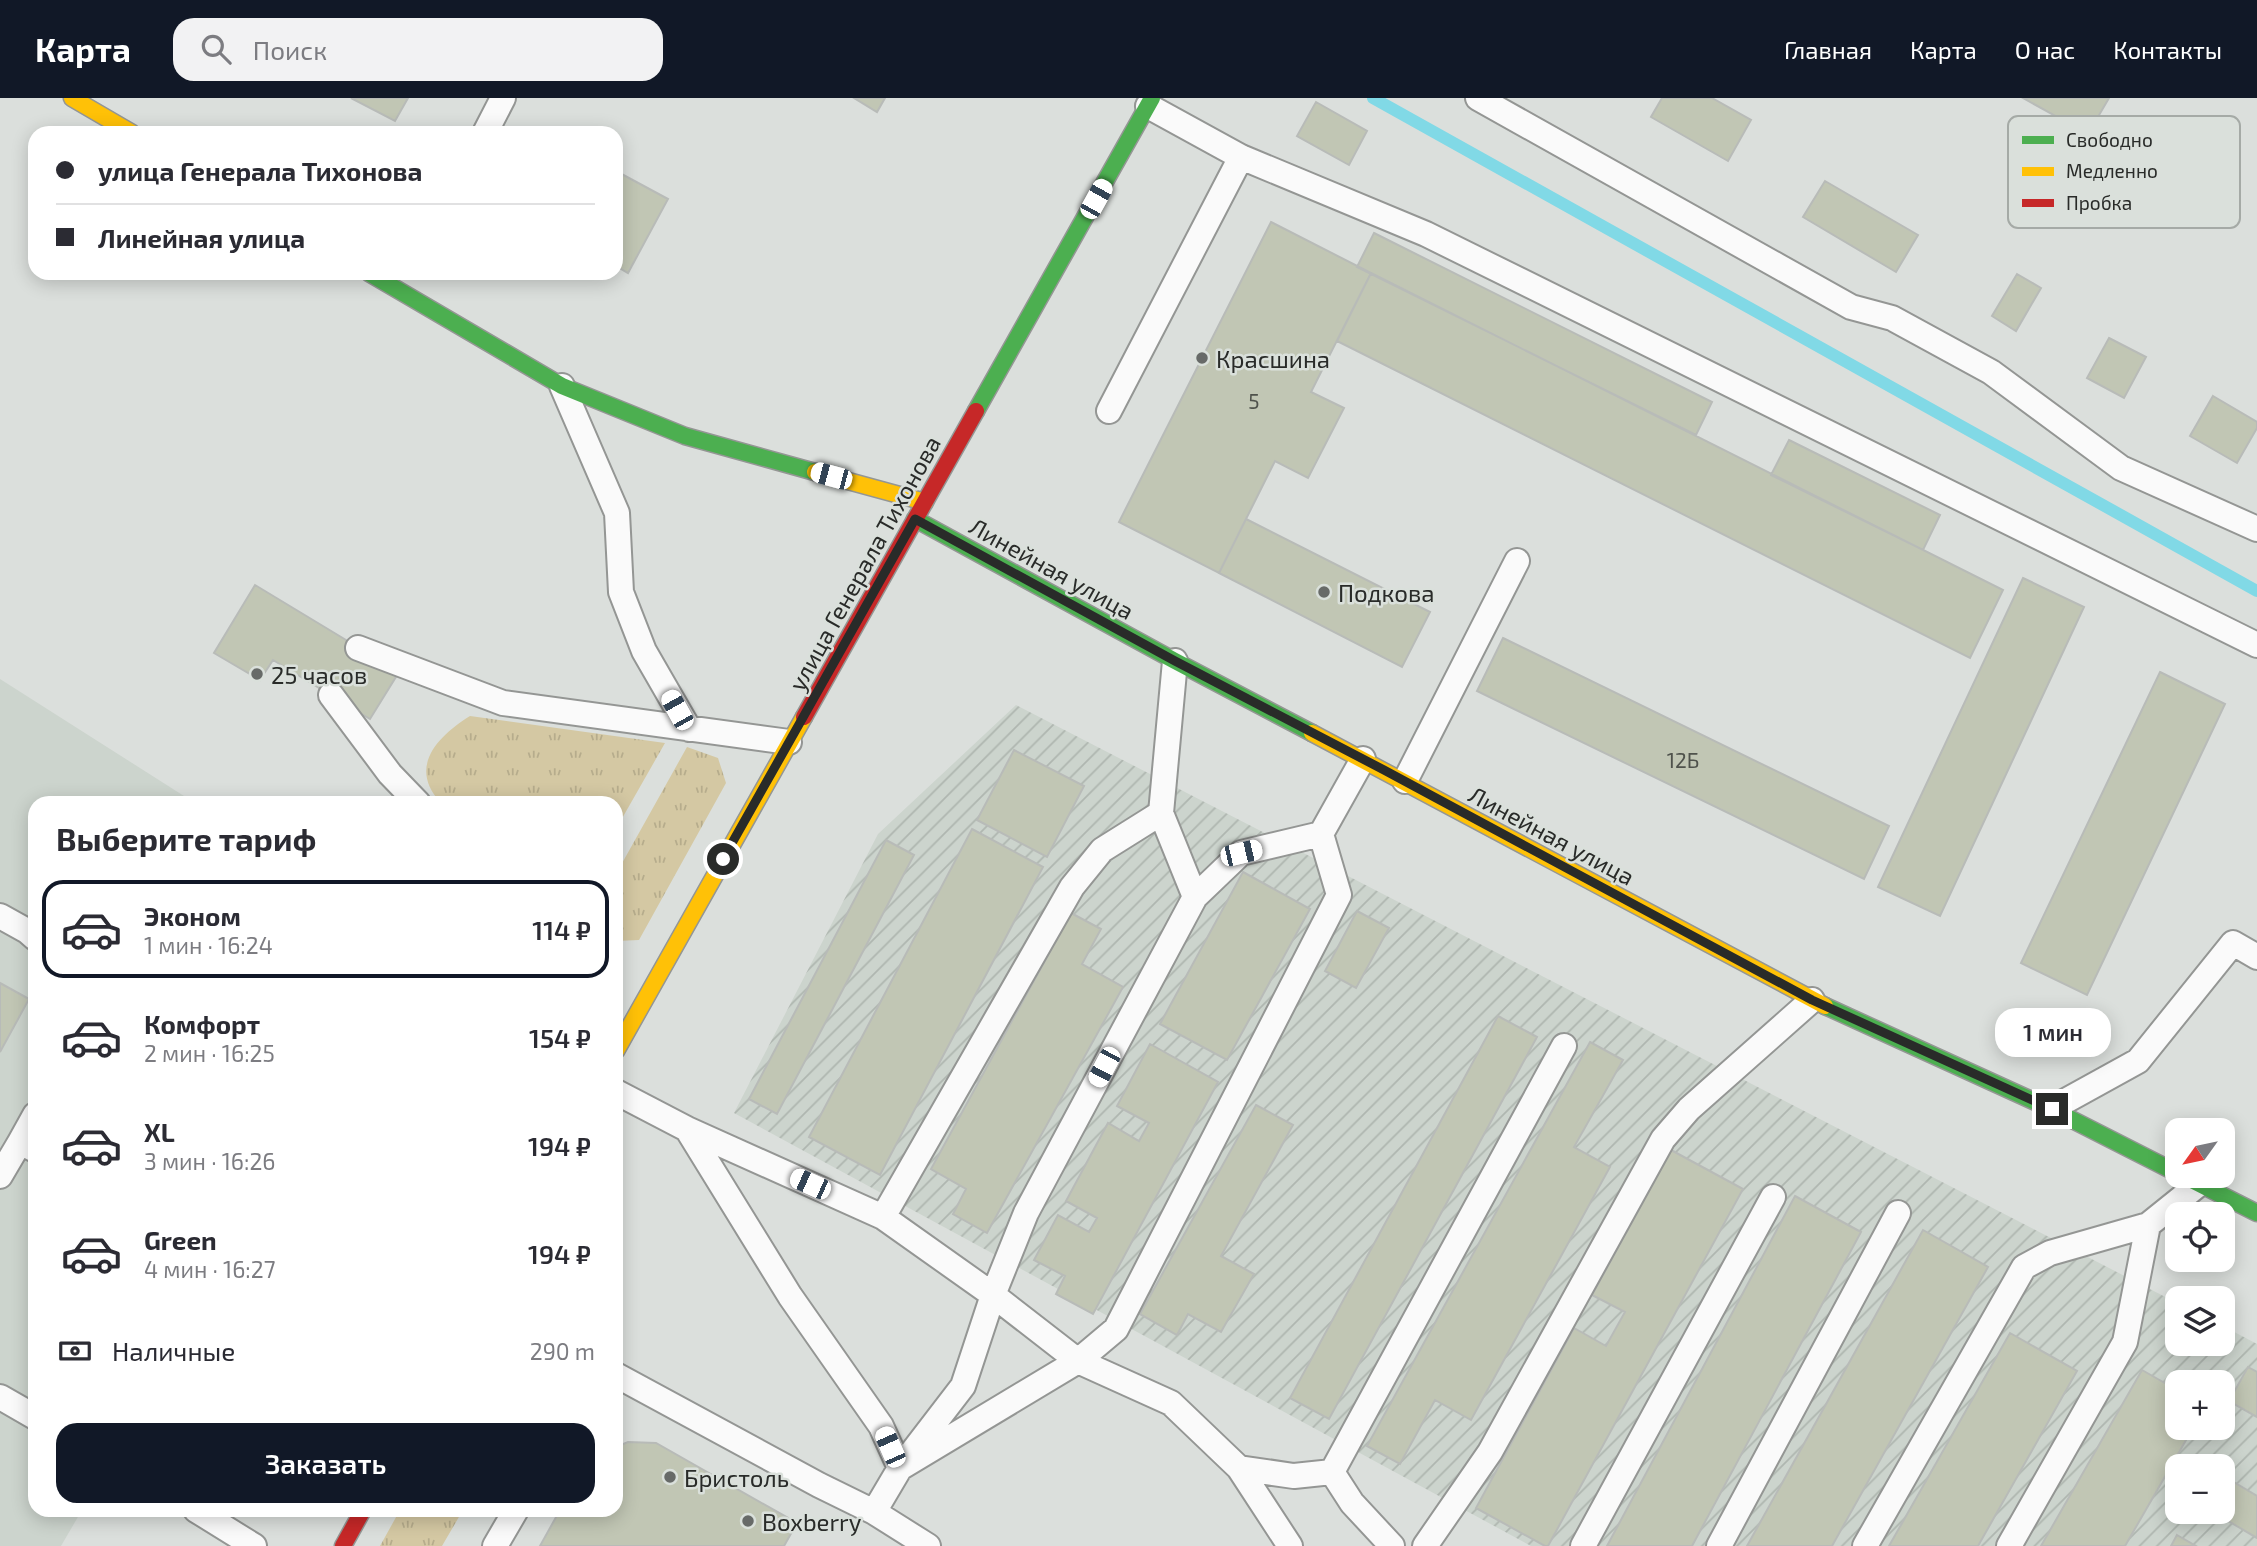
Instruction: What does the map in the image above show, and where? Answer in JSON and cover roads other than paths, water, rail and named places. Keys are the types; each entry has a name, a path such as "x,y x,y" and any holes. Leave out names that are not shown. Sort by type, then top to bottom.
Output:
{"main road":[{"path":"72,98 120,126"},
{"name":"улица Генерала Тихонова","path":"624,1016 789,743 1150,102"},
{"path":"408,283 562,386 685,436 925,502"},
{"name":"Линейная улица","path":"915,519 1175,661 1405,781 1812,1000 2052,1109 2165,1166"},
{"name":"Линейная улица","path":"2208,1188 2257,1213"},
{"path":"344,1546 359,1517"}],"lane":[{"path":"489,126 503,98"},
{"path":"1478,98 1850,307 1892,317 1991,372 2121,468 2257,528"},
{"path":"1150,102 1241,157 1426,234 2257,645"},
{"path":"1108,411 1241,157"},
{"path":"562,386 617,513 621,592 644,651 688,729"},
{"path":"1405,781 1517,561"},
{"path":"358,648 503,703 789,743"},
{"path":"1175,661 1161,813 1195,897"},
{"path":"331,695 390,774 411,796"},
{"path":"900,1468 1078,1361 1116,1329 1339,895 1321,834 1363,759"},
{"path":"883,1217 1072,887 1102,850 1161,813"},
{"path":"874,1512 900,1468 963,1386 993,1295 1026,1213 1195,897 1241,853 1321,834"},
{"path":"0,916 28,932"},
{"path":"2052,1109 2138,1061 2233,943 2257,957"},
{"path":"1425,1546 1490,1452 1663,1139 1689,1109 1812,1000"},
{"path":"1332,1472 1564,1045"},
{"path":"623,1096 687,1129 883,1217 993,1295 1078,1361 1171,1403 1238,1468 1290,1546"},
{"path":"687,1129 790,1296 881,1426 900,1468"},
{"path":"0,1176 27,1146"},
{"path":"2009,1546 2125,1342 2148,1225 2178,1188"},
{"path":"1583,1546 1773,1197"},
{"path":"1719,1546 1898,1213"},
{"path":"1865,1546 2024,1267 2050,1253 2148,1225"},
{"path":"623,1380 874,1512 928,1546"},
{"path":"0,1397 28,1413"},
{"path":"1238,1468 1294,1476 1332,1472"},
{"path":"1332,1472 1352,1503 1392,1546"},
{"path":"206,1517 254,1546"},
{"path":"495,1546 512,1517"}],"waterway":[{"path":"1373,98 2257,591"}],"place":[{"name":"Красшина","path":"1202,358"},
{"name":"Подкова","path":"1324,592"},
{"name":"25 часов","path":"257,674"},
{"name":"Бристоль","path":"670,1477"},
{"name":"Boxberry","path":"748,1521"}]}
